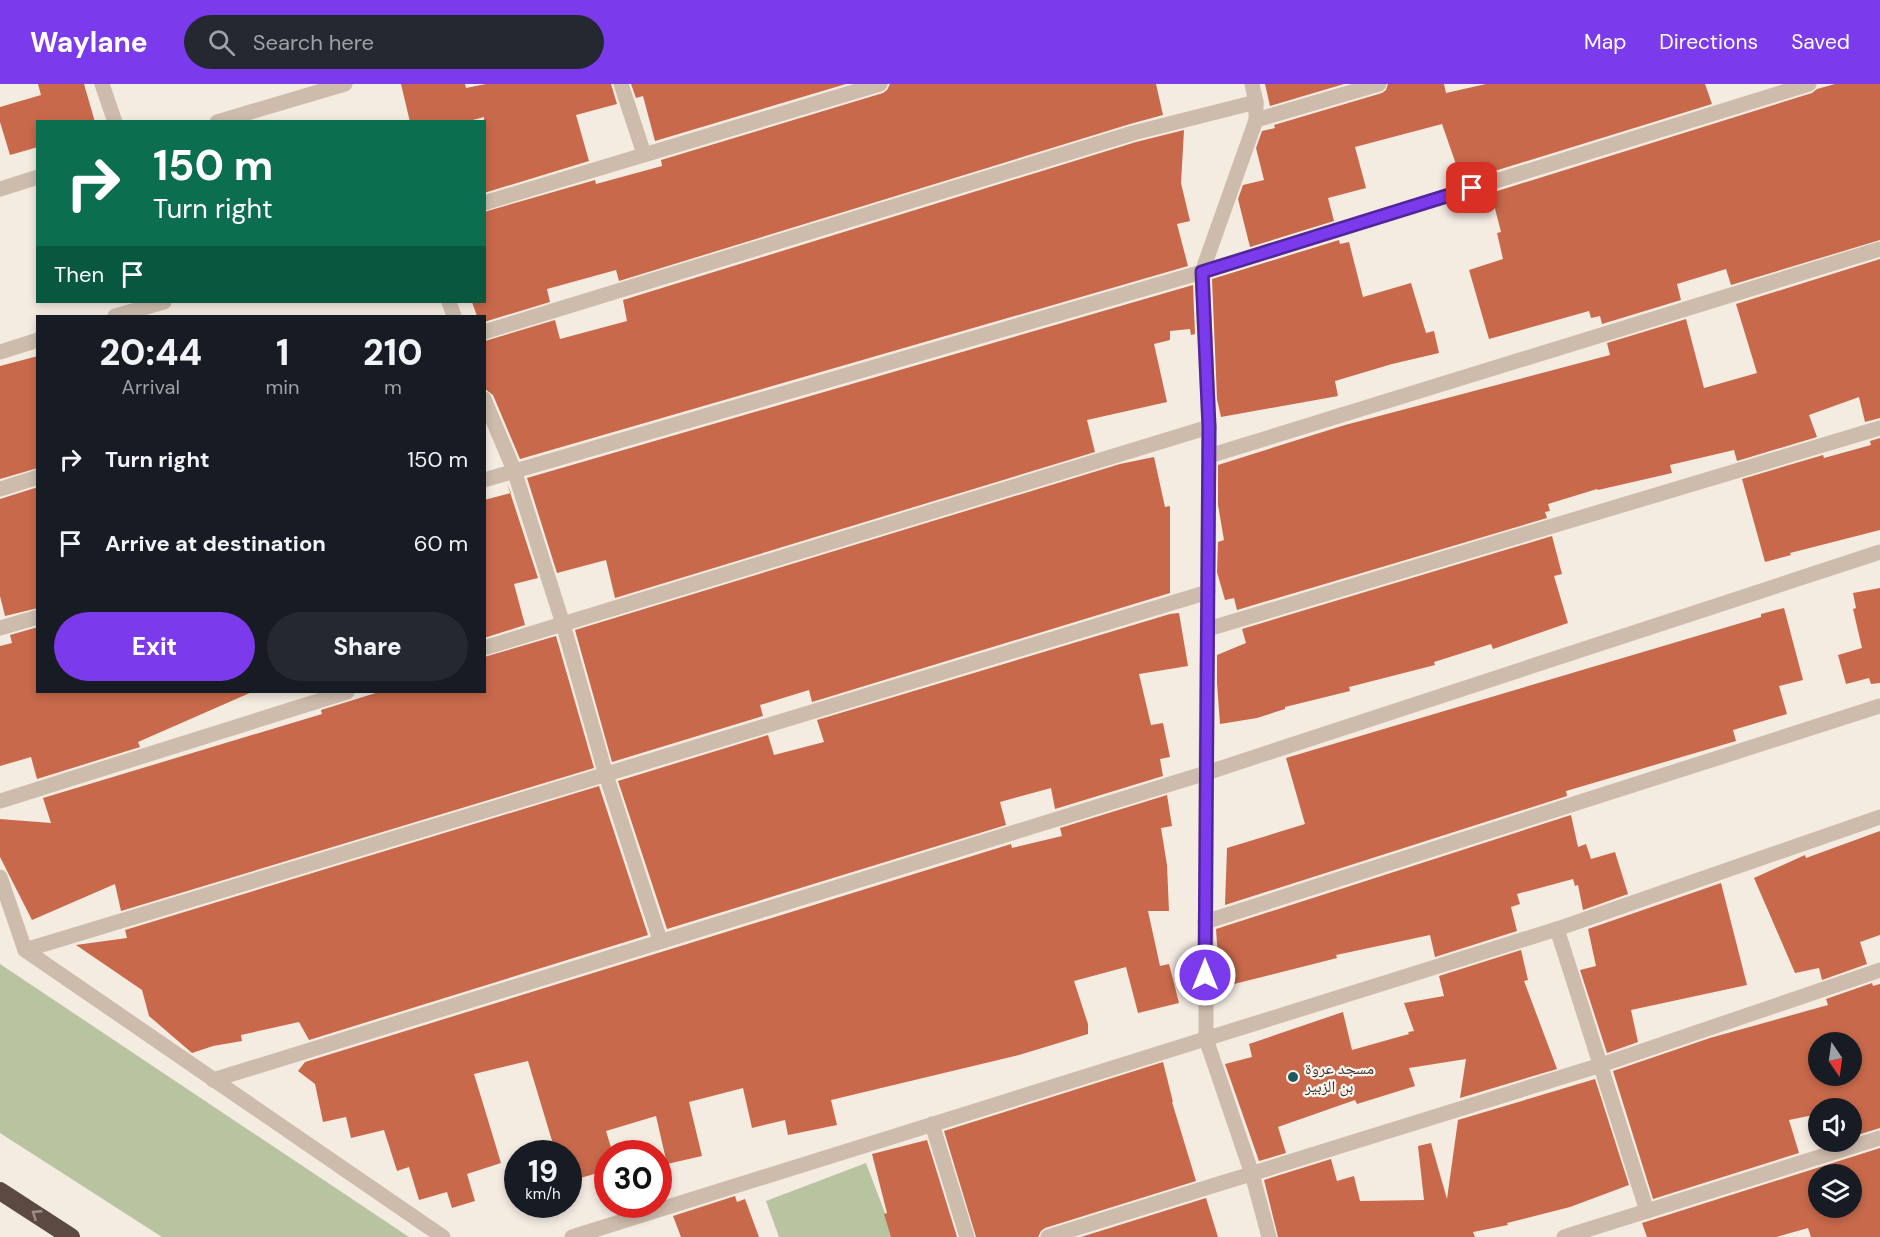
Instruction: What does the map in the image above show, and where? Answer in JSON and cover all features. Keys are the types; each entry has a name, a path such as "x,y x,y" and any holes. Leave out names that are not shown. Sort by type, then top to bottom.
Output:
{"highway":[{"path":"0,1191 72,1237"}],"street":[{"path":"102,84 114,120"},
{"path":"224,120 345,84"},
{"path":"621,84 644,154"},
{"path":"486,202 880,84"},
{"path":"1252,84 1256,102 1256,120 1202,272 1209,427 1206,1039 1252,1174 1269,1237"},
{"path":"1256,120 1379,84"},
{"path":"486,479 1202,272 1809,84"},
{"path":"486,331 1133,133 1256,102"},
{"path":"0,189 36,178"},
{"path":"1209,456 1880,249"},
{"path":"118,315 160,303"},
{"path":"0,352 36,341"},
{"path":"486,404 514,471 606,775 660,940"},
{"path":"486,647 1209,427"},
{"path":"1208,629 1880,428"},
{"path":"0,489 36,478"},
{"path":"213,1080 1206,773 1880,552"},
{"path":"25,950 1208,592"},
{"path":"0,628 36,618"},
{"path":"0,801 344,693"},
{"path":"1205,922 1880,706"},
{"path":"572,1237 1557,929 1880,817"},
{"path":"0,877 25,950 443,1237"},
{"path":"1557,929 1647,1211"},
{"path":"1048,1237 1601,1065 1880,970"},
{"path":"932,1124 967,1237"},
{"path":"1564,1237 1880,1138"}],"green space":[{"path":"0,964 409,1237 162,1237 0,1133"},
{"path":"866,1163 894,1237 779,1237 766,1201"}],"building":[{"path":"38,84 84,84 94,120 36,120 36,148 10,155 0,122 0,107 41,95"},
{"path":"401,84 465,84 466,88 486,84 611,84 617,104 576,115 589,161 486,192 486,120 484,117 473,120 410,120"},
{"path":"631,84 846,84 655,141 643,96 636,98"},
{"path":"890,84 1156,84 1163,115 619,281 616,270 547,289 550,302 486,321 486,315 477,315 472,303 486,303 486,211 595,180 596,184 662,166 661,160 887,90"},
{"path":"1265,84 1344,84 1270,106"},
{"path":"1388,84 1444,84 1446,93 1486,84 1705,84 1712,104 1485,174 1482,162 1458,170 1442,124 1355,147 1366,188 1328,198 1334,221 1250,247 1238,199 1243,185 1264,180 1256,148 1262,131 1275,128 1274,125 1382,93"},
{"path":"1835,84 1880,84 1880,240 1731,285 1726,269 1677,284 1681,300 1602,324 1600,316 1591,318 1589,311 1489,339 1469,270 1503,259 1497,233 1501,232 1491,193"},
{"path":"1184,130 1181,183 1190,221 1177,224 1188,266 520,459 493,395 486,390 486,341 555,320 560,339 627,321 623,300 1136,142"},
{"path":"1339,240 1340,244 1349,242 1363,297 1411,283 1426,333 1434,331 1439,353 1335,381 1338,396 1221,417 1217,399 1212,279"},
{"path":"1880,259 1880,418 1865,422 1859,397 1809,415 1817,437 1737,461 1734,450 1670,465 1672,473 1597,489 1548,504 1550,511 1545,512 1547,518 1237,610 1234,598 1225,600 1217,572 1218,542 1224,540 1218,505 1218,465 1345,425 1610,355 1607,343 1686,319 1704,388 1757,373 1736,304"},
{"path":"1193,285 1195,334 1191,335 1190,329 1170,331 1170,340 1154,344 1167,402 1087,420 1095,452 615,598 606,560 557,573 527,478"},
{"path":"36,357 36,469 0,479 0,366"},
{"path":"1880,438 1880,530 1790,553 1791,555 1765,562 1742,479 1823,455 1824,458 1871,445 1870,441"},
{"path":"1154,457 1165,507 1170,506 1170,593 812,702 809,690 760,705 763,716 612,762 575,630 1120,464"},
{"path":"36,488 36,608 5,616 0,596 0,499"},
{"path":"510,493 538,578 514,584 525,625 486,637 486,499"},
{"path":"1552,536 1562,574 1554,576 1568,623 1493,649 1491,644 1434,662 1435,665 1349,687 1350,691 1285,707 1285,709 1257,718 1220,724 1217,655 1246,643 1242,629"},
{"path":"1880,588 1880,683 1871,684 1869,678 1846,684 1838,655 1862,648 1853,609 1856,608 1853,593"},
{"path":"1784,608 1803,680 1779,686 1787,714 1733,730 1736,741 1566,791 1567,796 1225,905 1227,848 1305,824 1286,758 1761,617 1761,614"},
{"path":"1179,613 1188,666 1139,674 1151,725 1163,723 1170,757 1160,759 1163,776 1055,809 1051,788 1000,802 1006,825 667,929 618,781 768,735 774,755 824,742 817,720"},
{"path":"36,628 36,693 250,693 138,742 140,747 37,779 31,757 0,766 0,646 12,643 10,635"},
{"path":"556,636 594,768 121,911 115,884 32,920 0,857 0,819 51,823 43,798 322,714 321,710 376,693 486,693 486,656"},
{"path":"599,786 648,935 309,1040 299,1022 241,1035 242,1041 213,1046 192,1053 149,1016 142,990 76,945 127,938 125,930"},
{"path":"1167,795 1172,826 1161,828 1167,865 1169,911 1148,911 1160,966 1169,964 1179,1003 1138,1013 1126,967 1074,981 1088,1024 1088,1034 1019,1055 831,1100 837,1125 788,1135 785,1120 752,1128 743,1088 689,1102 702,1156 672,1163 672,1140 662,1140 656,1116 606,1131 609,1140 594,1140 594,1174 582,1178 582,1140 552,1140 528,1061 474,1074 501,1163 467,1174 475,1201 452,1208 447,1192 419,1200 409,1167 397,1171 384,1130 351,1138 346,1117 323,1122 315,1084 298,1071 305,1062 1011,844 1012,848 1062,836 1060,828"},
{"path":"1571,815 1578,847 1586,844 1591,859 1615,852 1628,894 1583,910 1578,885 1575,886 1573,879 1517,894 1520,904 1511,907 1517,931 1435,957 1430,935 1336,955 1337,958 1226,986 1218,958 1216,929"},
{"path":"1880,831 1880,935 1860,942 1867,964 1822,980 1819,968 1795,973 1754,878 1805,855 1806,858"},
{"path":"1721,883 1747,985 1631,1010 1638,1042 1607,1053 1580,970 1596,966 1588,929"},
{"path":"1521,950 1528,980 1524,981 1557,1069 1460,1098 1466,1059 1409,1068 1415,1086 1357,1104 1355,1100 1278,1127 1286,1153 1259,1161 1225,1064 1252,1057 1249,1044 1343,1012 1352,1050 1409,1034 1408,1032 1414,1031 1404,1003 1444,996 1439,976"},
{"path":"1872,983 1873,986 1880,984 1880,1128 1862,1134 1862,1098 1808,1098 1808,1116 1789,1120 1799,1153 1653,1199 1613,1071 1710,1038 1828,1005 1826,999"},
{"path":"1163,1062 1172,1102 1196,1181 1045,1228 1038,1237 976,1237 944,1131"},
{"path":"1595,1079 1629,1185 1570,1207 1507,1223 1508,1225 1473,1232 1475,1237 1278,1237 1264,1180 1331,1159 1337,1181 1354,1176 1360,1201 1424,1200 1418,1146 1431,1143 1447,1199 1458,1120"},
{"path":"927,1140 957,1237 891,1237 872,1154"},
{"path":"1880,1148 1880,1237 1811,1237 1808,1228 1776,1237 1647,1237 1642,1223 1808,1171 1808,1218 1862,1218 1862,1164 1829,1164"},
{"path":"735,1196 737,1202 745,1199 759,1237 681,1237 673,1216"},
{"path":"1206,1198 1218,1237 1081,1237"}],"place":[{"name":"مسجد عروة بن الزبير","path":"1293,1077"}],"route":[{"path":"1205,975 1209,427 1202,272 1472,188"}]}
